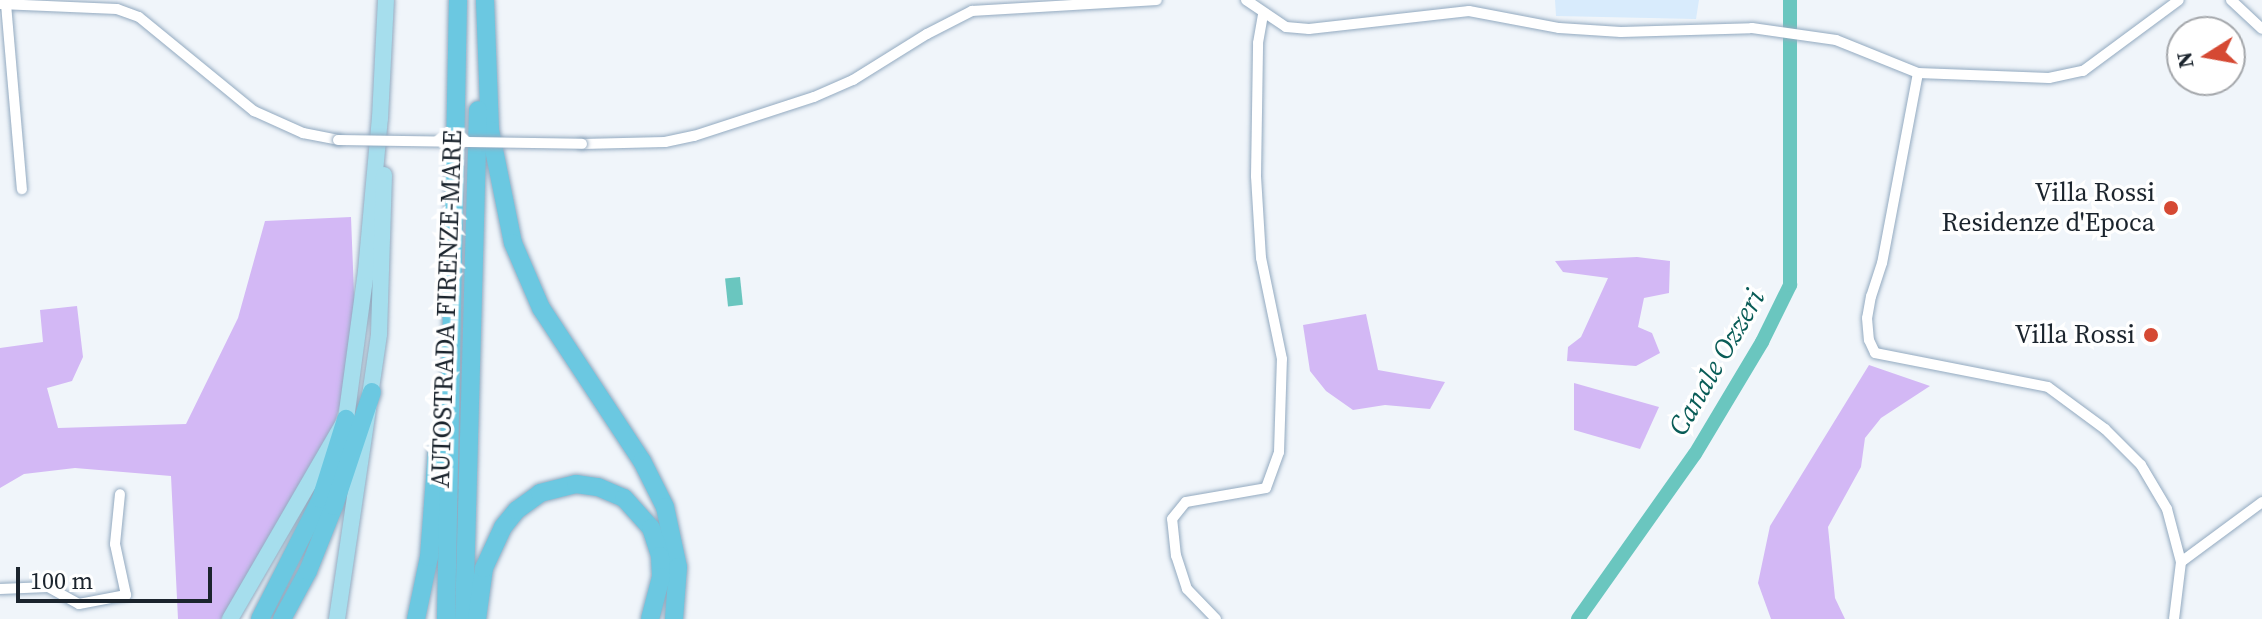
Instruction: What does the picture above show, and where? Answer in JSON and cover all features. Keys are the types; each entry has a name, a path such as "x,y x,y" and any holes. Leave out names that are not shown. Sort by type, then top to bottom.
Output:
{"highway":[{"name":"AUTOSTRADA FIRENZE-MARE","path":"446,619 458,0"},
{"name":"AUTOSTRADA FIRENZE-MARE","path":"464,619 469,342 484,0"},
{"path":"484,0 490,130 513,243 541,308 642,461 665,507 678,567 674,619"},
{"path":"416,619 429,557 452,300"},
{"path":"282,619 308,571 334,506 372,392"},
{"path":"260,619 321,499 346,419"},
{"path":"477,619 484,568 509,518 540,493 576,484 598,487 624,498 651,528 660,556 661,577 650,619"}],"main road":[{"path":"230,619 346,419 361,318 380,118 386,0"},
{"path":"337,619 372,392 384,263 380,118"}],"street":[{"path":"22,189 3,4 117,9 139,17 254,111 303,133 338,140 582,144 665,142 814,97 853,80 959,16 984,5 1157,0"},
{"path":"1246,0 1286,27 1309,29 1469,11 1559,28 1621,32 1752,28 1823,37 1918,73 2066,77 2083,71 2179,0"},
{"path":"2231,0 2262,29"},
{"path":"1216,619 1187,589 1176,556 1172,519 1186,502 1266,488 1279,452 1282,359 1261,258 1256,176 1258,43 1263,14"},
{"path":"1918,73 1882,263 1867,318 1869,340 1875,353 2048,387 2105,429 2141,465 2167,509 2181,562 2174,619"},
{"path":"0,589 48,587 79,604 126,595 115,544 120,494"},
{"path":"2181,562 2262,502"}],"shaded area":[{"path":"1555,0 1699,0 1696,19 1556,16"},
{"path":"351,217 355,319 345,389 334,425 221,619 178,619 171,476 75,468 24,474 0,488 0,348 43,342 40,310 77,306 83,357 72,381 47,388 58,428 186,424 238,318 265,221"},
{"path":"1637,257 1670,261 1669,293 1644,298 1638,327 1652,333 1660,353 1636,366 1567,361 1568,347 1581,337 1608,278 1563,272 1555,261"},
{"path":"740,277 743,305 728,306 725,279"},
{"path":"1366,314 1378,370 1445,382 1430,409 1385,405 1353,410 1326,391 1310,371 1303,325"},
{"path":"1869,365 1930,386 1881,418 1865,438 1861,467 1828,527 1835,598 1845,619 1771,619 1758,583 1770,526"},
{"path":"1574,383 1659,407 1640,449 1574,430"}],"waterway":[{"name":"Canale Ozzeri","path":"1578,619 1695,454 1762,342 1790,285 1790,0"}],"place":[{"name":"Villa Rossi Residenze d'Epoca","path":"2171,208"},
{"name":"Villa Rossi","path":"2151,335"}]}
